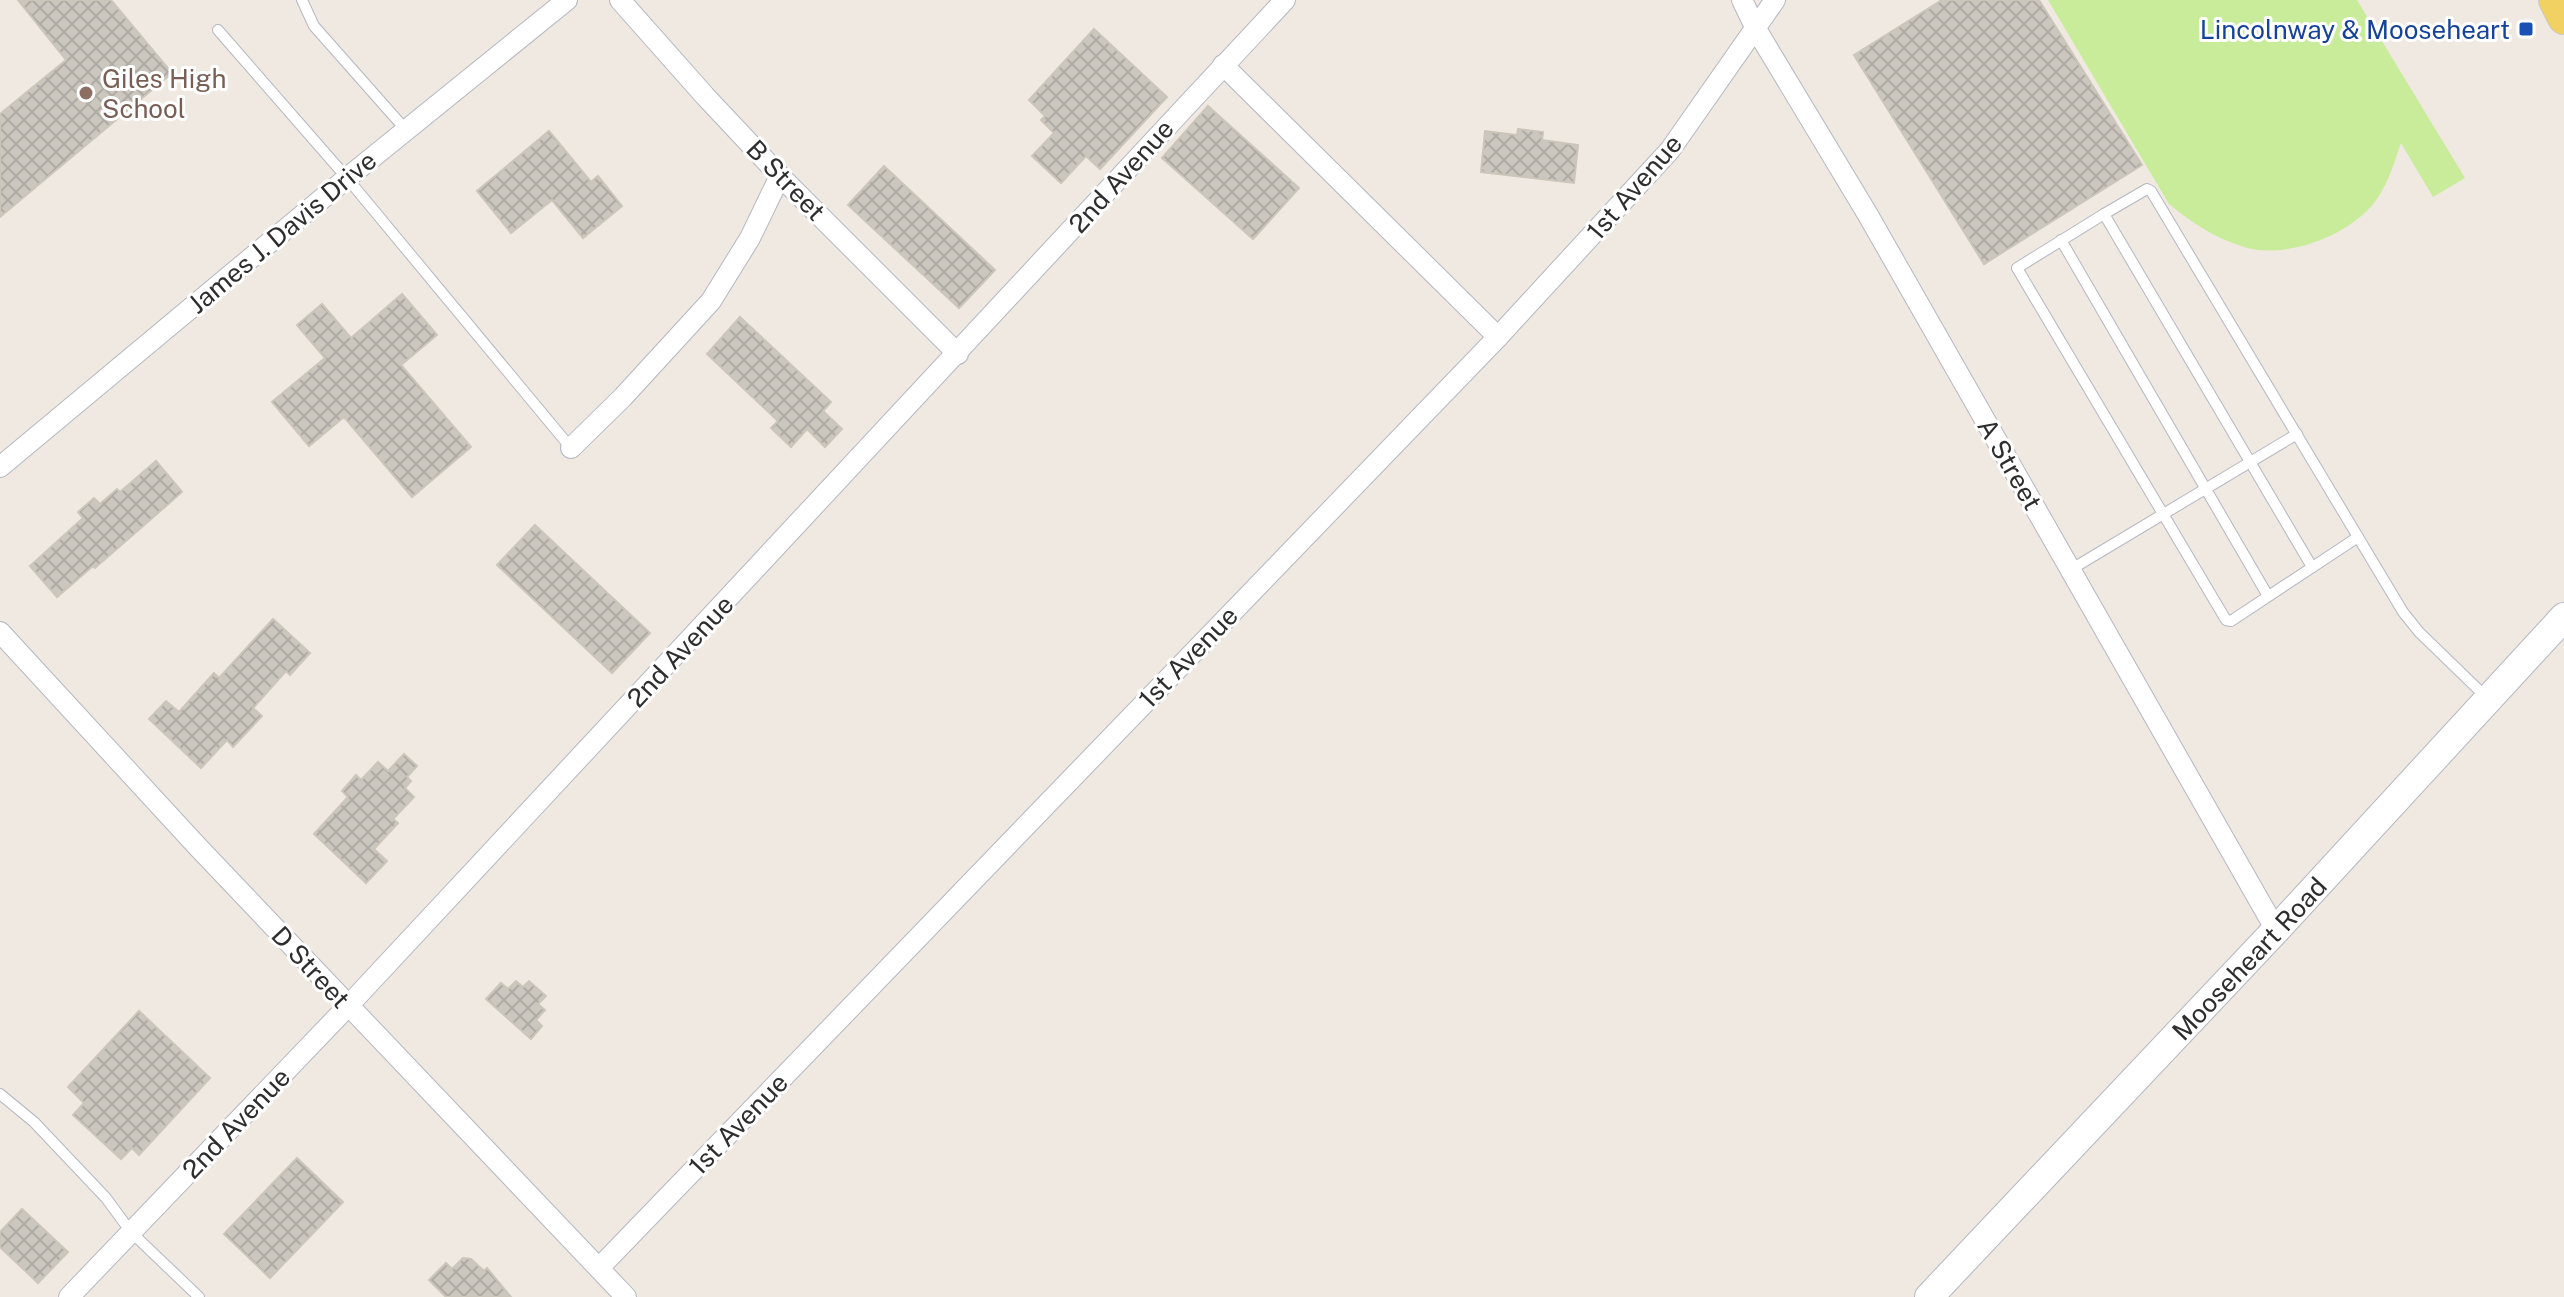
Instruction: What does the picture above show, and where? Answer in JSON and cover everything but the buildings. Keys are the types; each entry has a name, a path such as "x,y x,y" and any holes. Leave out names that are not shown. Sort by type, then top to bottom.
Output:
{"main road":[{"path":"2555,0 2564,18"},
{"name":"Mooseheart Road","path":"1929,1297 2276,930 2564,617"}],"street":[{"name":"James J. Davis Drive","path":"0,467 347,178 567,0"},
{"name":"B Street","path":"620,0 780,176 958,354"},
{"name":"2nd Avenue","path":"69,1297 348,1006 1285,0"},
{"name":"A Street","path":"1742,0 2276,930"},
{"name":"1st Avenue","path":"599,1268 1498,337 1670,150 1775,0"},
{"path":"1223,65 1498,337"},
{"path":"571,448 623,397 711,301 750,238 780,176"},
{"name":"D Street","path":"0,632 348,1006 626,1297"}],"lane":[{"path":"302,0 314,26 406,130"},
{"path":"218,30 347,178 571,448"},
{"path":"2358,537 2231,621 2226,620 2017,268 2147,189 2151,191 2403,612 2419,632 2488,699"},
{"path":"2104,214 2312,567"},
{"path":"2061,240 2268,596"},
{"path":"2070,570 2297,434"},
{"path":"0,1094 34,1122 106,1198 131,1232 199,1297"}],"green space":[{"path":"2048,0 2357,0 2465,178 2433,197 2401,143 2377,199 2352,224 2317,241 2279,250 2244,247 2223,239 2195,224 2169,204"}],"place":[{"name":"Lincolnway & Mooseheart","path":"2526,29"},
{"name":"Giles High School","path":"86,93"}]}
